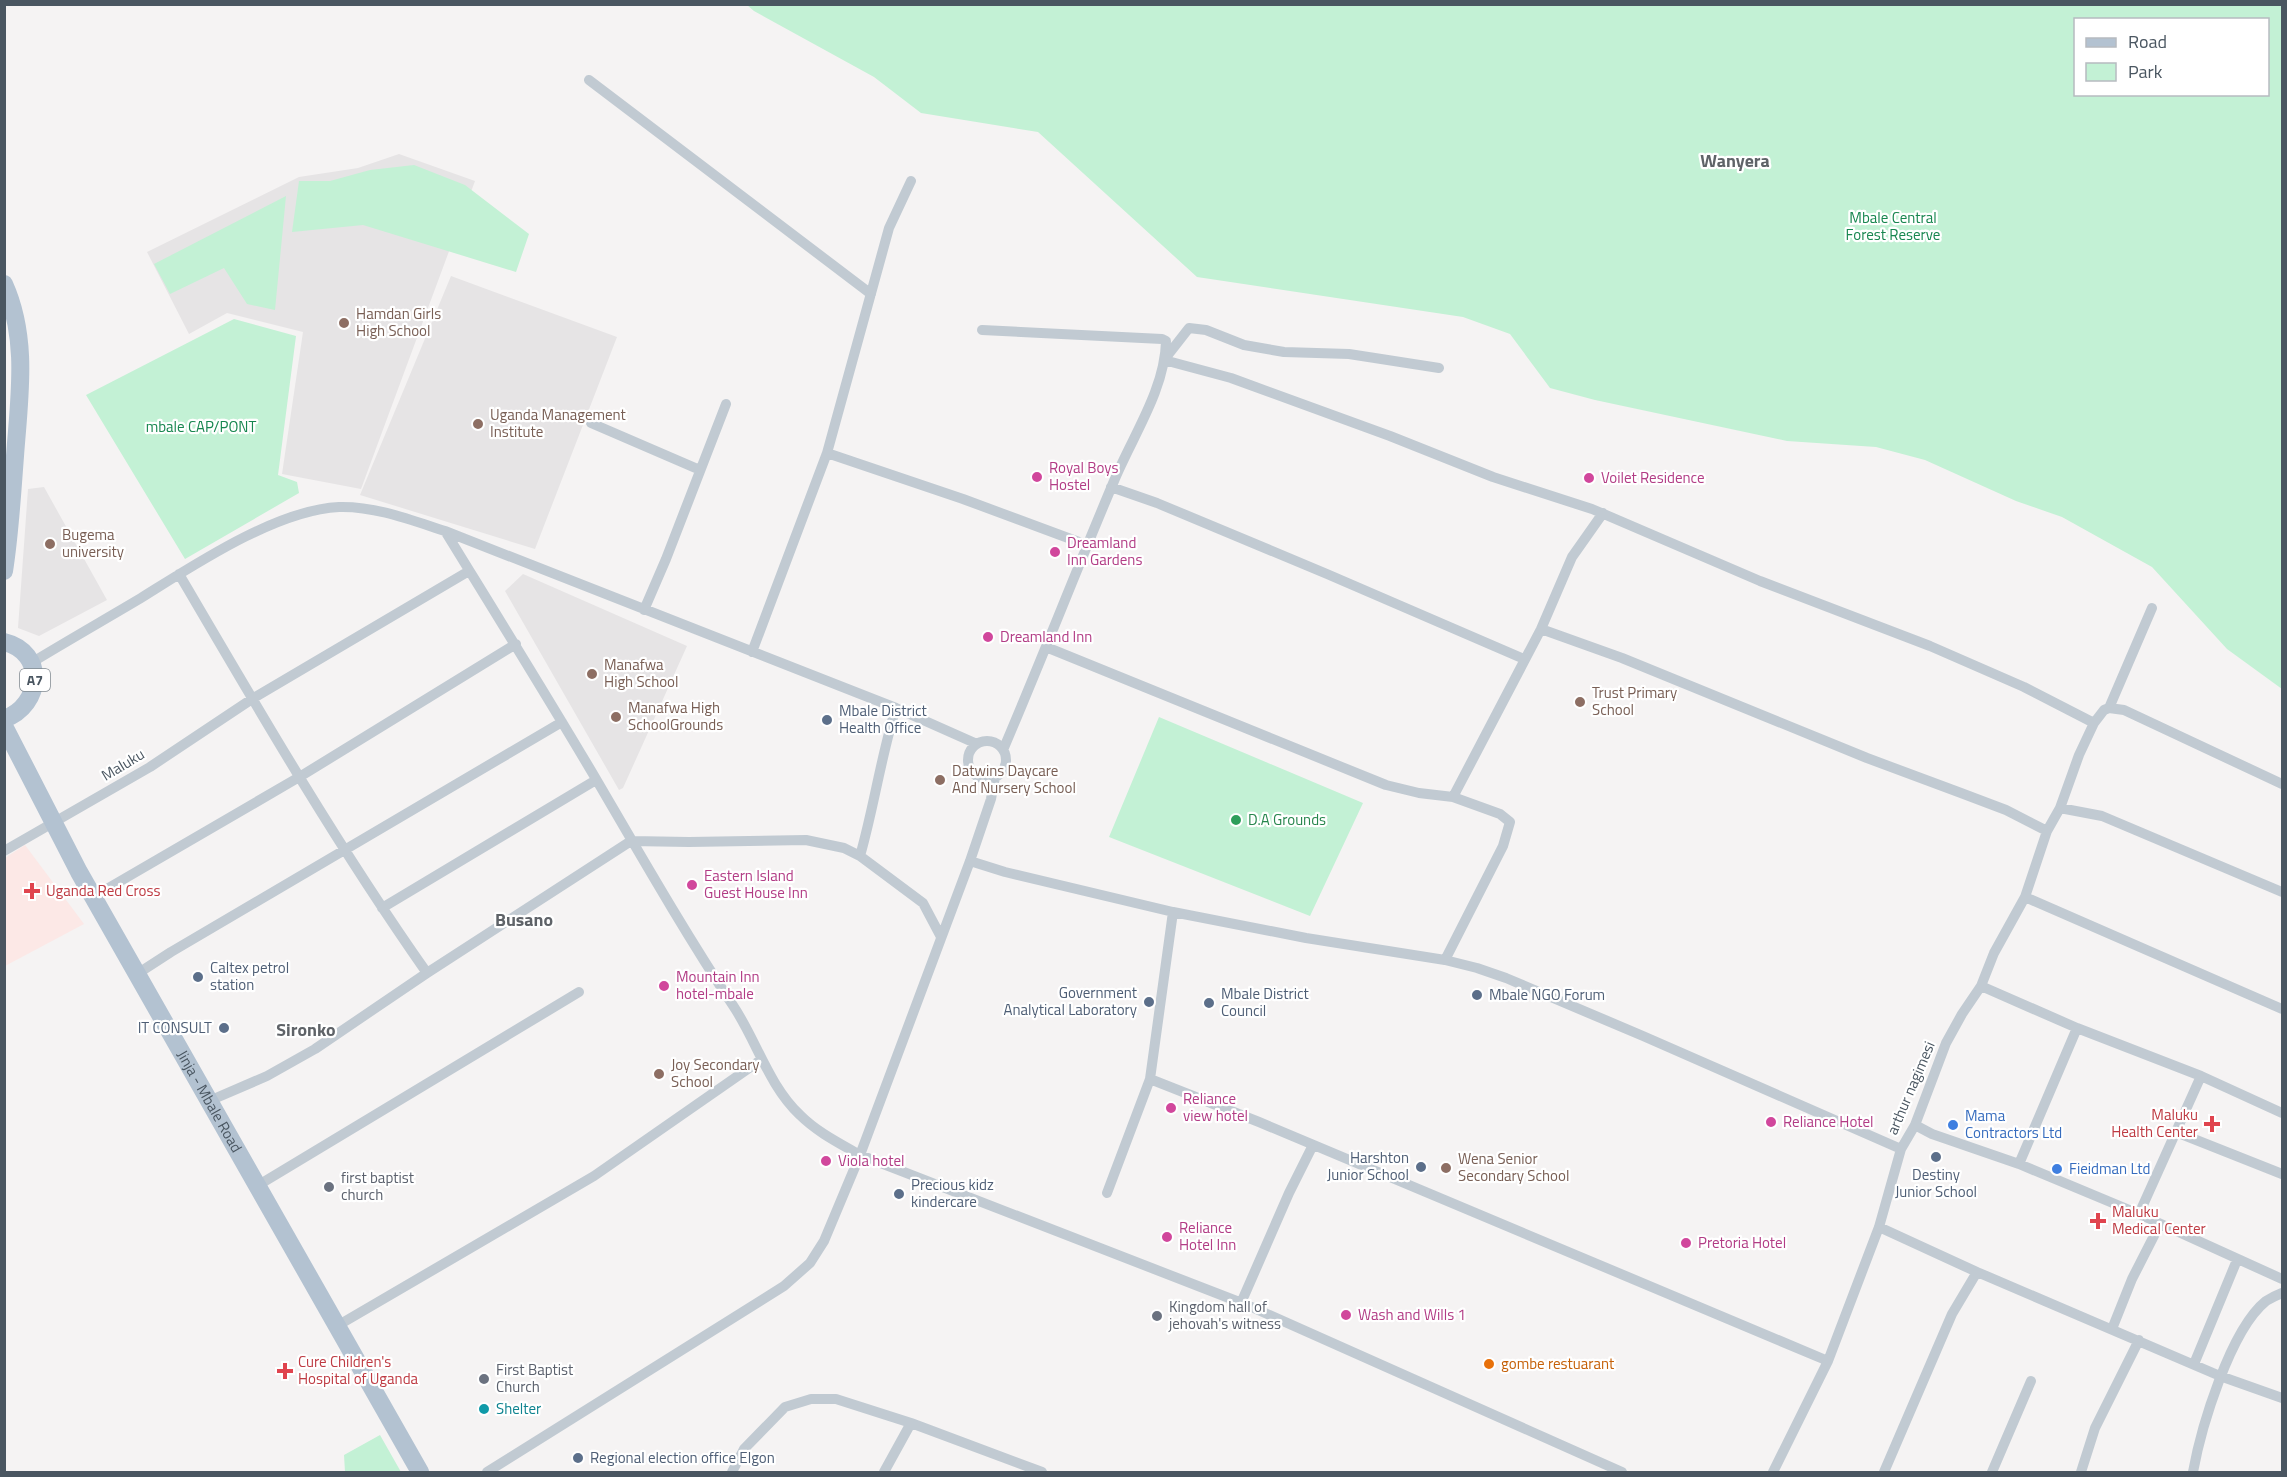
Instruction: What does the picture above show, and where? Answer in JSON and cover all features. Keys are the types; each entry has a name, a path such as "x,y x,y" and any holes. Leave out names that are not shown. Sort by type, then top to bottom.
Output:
{"main road":[{"path":"4,284 14,307 18,327 20,378 10,522 4,571"},
{"name":"A7","path":"4,642 24,652 31,663 35,684 31,697 23,709 4,719"},
{"name":"Jinja - Mbale Road","path":"4,726 93,897 420,1473"}],"street":[{"path":"589,80 871,294"},
{"path":"752,652 827,453 889,228 911,181"},
{"path":"1164,360 1189,328 1206,330 1244,345 1284,352 1349,354 1439,368"},
{"path":"487,1473 784,1286 810,1263 824,1241 860,1155 970,861 991,800 995,777 1004,768 1006,762 1003,750 1111,487 1153,394 1164,360 1166,341 1162,339 982,330"},
{"path":"1164,360 1231,378 1390,436 1493,477 1603,513 1760,580 1930,646 2024,687 2094,723 2104,710 2109,708 2124,710 2283,783"},
{"path":"644,610 726,404"},
{"path":"591,423 700,470"},
{"path":"827,453 963,499 1087,545"},
{"path":"1111,487 1157,503 1327,573 1524,659"},
{"path":"31,663 179,574 246,537 274,525 327,509 358,507 445,531 896,708 977,744"},
{"path":"1453,797 1541,629 1572,557 1603,513"},
{"path":"445,531 516,644 631,841 737,1011 788,1102 800,1116 832,1140 860,1155 1241,1303 1622,1473"},
{"name":"Maluku","path":"4,851 150,767 252,699 469,571"},
{"path":"179,574 252,699 345,849 427,973"},
{"path":"2109,708 2152,608"},
{"path":"1541,629 1622,658 1867,758 1979,800 2047,831"},
{"path":"93,897 301,776 516,644"},
{"path":"1046,647 1386,785 1419,793 1453,797 1507,818 1510,825 1503,846 1445,960"},
{"path":"860,855 896,708"},
{"path":"137,974 562,722"},
{"name":"arthur nagimesi","path":"1773,1473 1828,1361 1879,1227 1901,1149 1915,1125 1946,1043 1981,986 1994,953 2025,897 2047,831 2060,808 2094,723"},
{"path":"995,777 977,776 970,766 970,754 977,744 982,742 994,743 1003,750"},
{"path":"382,908 596,780"},
{"path":"2060,808 2102,816 2283,892"},
{"path":"209,1101 267,1076 315,1049 427,973 631,841 806,840 834,845 860,855 923,903 940,938"},
{"path":"970,861 1005,872 1173,912 1306,938 1445,960 1506,978 1901,1149"},
{"path":"2025,897 2283,1009"},
{"path":"1107,1193 1150,1079 1173,912"},
{"path":"1981,986 2077,1028 2201,1076 2283,1113"},
{"path":"257,1186 579,992"},
{"path":"2019,1164 2077,1028"},
{"path":"337,1326 594,1176 762,1059"},
{"path":"2139,1214 2201,1076"},
{"path":"1150,1079 1828,1361"},
{"path":"1915,1125 1932,1134 2019,1164 2139,1214 2283,1280"},
{"path":"2176,1132 2283,1174"},
{"path":"1241,1303 1289,1193 1313,1145"},
{"path":"2112,1329 2132,1279 2160,1224"},
{"path":"1879,1227 1977,1272 2220,1376 2283,1398"},
{"path":"2194,1364 2237,1260"},
{"path":"1884,1473 1952,1314 1977,1272"},
{"path":"2193,1473 2199,1440 2220,1376 2250,1320 2266,1301 2283,1293"},
{"path":"2081,1473 2095,1428 2139,1340"},
{"path":"1992,1473 2031,1381"},
{"path":"732,1473 744,1449 785,1407 812,1399 836,1399 911,1423 1042,1473"},
{"path":"884,1473 911,1423"}],"shaded area":[{"name":"Hamdan Girls High School","path":"399,154 475,181 361,489 282,474 303,332 227,313 189,334 147,252 299,177 358,168"},
{"path":"451,276 617,337 535,549 360,495"},
{"name":"Bugema university","path":"44,487 107,600 39,636 18,628 28,489"},
{"name":"Manafwa High SchoolGrounds","path":"523,574 687,646 623,788 619,790 505,591"},
{"name":"Uganda Red Cross","path":"25,845 84,924 5,966 5,858"}],"green space":[{"name":"Mbale Central Forest Reserve","path":"747,5 2282,5 2282,689 2227,649 2152,567 2062,517 2016,501 1925,460 1876,447 1787,441 1595,400 1550,388 1510,334 1463,317 1197,277 1038,132 921,113 874,77"},
{"path":"414,165 465,185 529,234 516,272 363,225 292,232 299,181 330,181 370,170"},
{"path":"286,196 275,310 247,304 224,268 170,294 154,264"},
{"name":"mbale CAP/PONT","path":"234,319 296,336 278,475 297,482 299,493 185,559 86,395"},
{"name":"D.A Grounds","path":"1159,717 1363,803 1310,916 1109,837"},
{"path":"380,1435 401,1472 345,1472 344,1455"}],"place":[{"name":"Hamdan Girls High School","path":"344,323"},
{"name":"Uganda Management Institute","path":"478,424"},
{"name":"Royal Boys Hostel","path":"1037,477"},
{"name":"Voilet Residence","path":"1589,478"},
{"name":"Bugema university","path":"50,544"},
{"name":"Dreamland Inn Gardens","path":"1055,552"},
{"name":"Dreamland Inn","path":"988,637"},
{"name":"Manafwa High School","path":"592,674"},
{"name":"Trust Primary School","path":"1580,702"},
{"name":"Manafwa High SchoolGrounds","path":"616,717"},
{"name":"Mbale District Health Office","path":"827,720"},
{"name":"Datwins Daycare And Nursery School","path":"940,780"},
{"name":"D.A Grounds","path":"1236,820"},
{"name":"Eastern Island Guest House Inn","path":"692,885"},
{"name":"Uganda Red Cross","path":"32,891"},
{"name":"Caltex petrol station","path":"198,977"},
{"name":"Mountain Inn hotel-mbale","path":"664,986"},
{"name":"Mbale NGO Forum","path":"1477,995"},
{"name":"Government Analytical Laboratory","path":"1149,1002"},
{"name":"Mbale District Council","path":"1209,1003"},
{"name":"IT CONSULT","path":"224,1028"},
{"name":"Joy Secondary School","path":"659,1074"},
{"name":"Reliance view hotel","path":"1171,1108"},
{"name":"Reliance Hotel","path":"1771,1122"},
{"name":"Maluku Health Center","path":"2212,1124"},
{"name":"Mama Contractors Ltd","path":"1953,1125"},
{"name":"Destiny Junior School","path":"1936,1157"},
{"name":"Viola hotel","path":"826,1161"},
{"name":"Harshton Junior School","path":"1421,1167"},
{"name":"Wena Senior Secondary School","path":"1446,1168"},
{"name":"Fieidman Ltd","path":"2057,1169"},
{"name":"first baptist church","path":"329,1187"},
{"name":"Precious kidz kindercare","path":"899,1194"},
{"name":"Maluku Medical Center","path":"2098,1221"},
{"name":"Reliance Hotel Inn","path":"1167,1237"},
{"name":"Pretoria Hotel","path":"1686,1243"},
{"name":"Wash and Wills 1","path":"1346,1315"},
{"name":"Kingdom hall of jehovah's witness","path":"1157,1316"},
{"name":"gombe restuarant","path":"1489,1364"},
{"name":"Cure Children's Hospital of Uganda","path":"285,1371"},
{"name":"First Baptist Church","path":"484,1379"},
{"name":"Shelter","path":"484,1409"},
{"name":"Regional election office Elgon","path":"578,1458"}],"district":[{"name":"Wanyera","path":"1735,161"},
{"name":"Busano","path":"524,920"},
{"name":"Sironko","path":"306,1030"}]}
